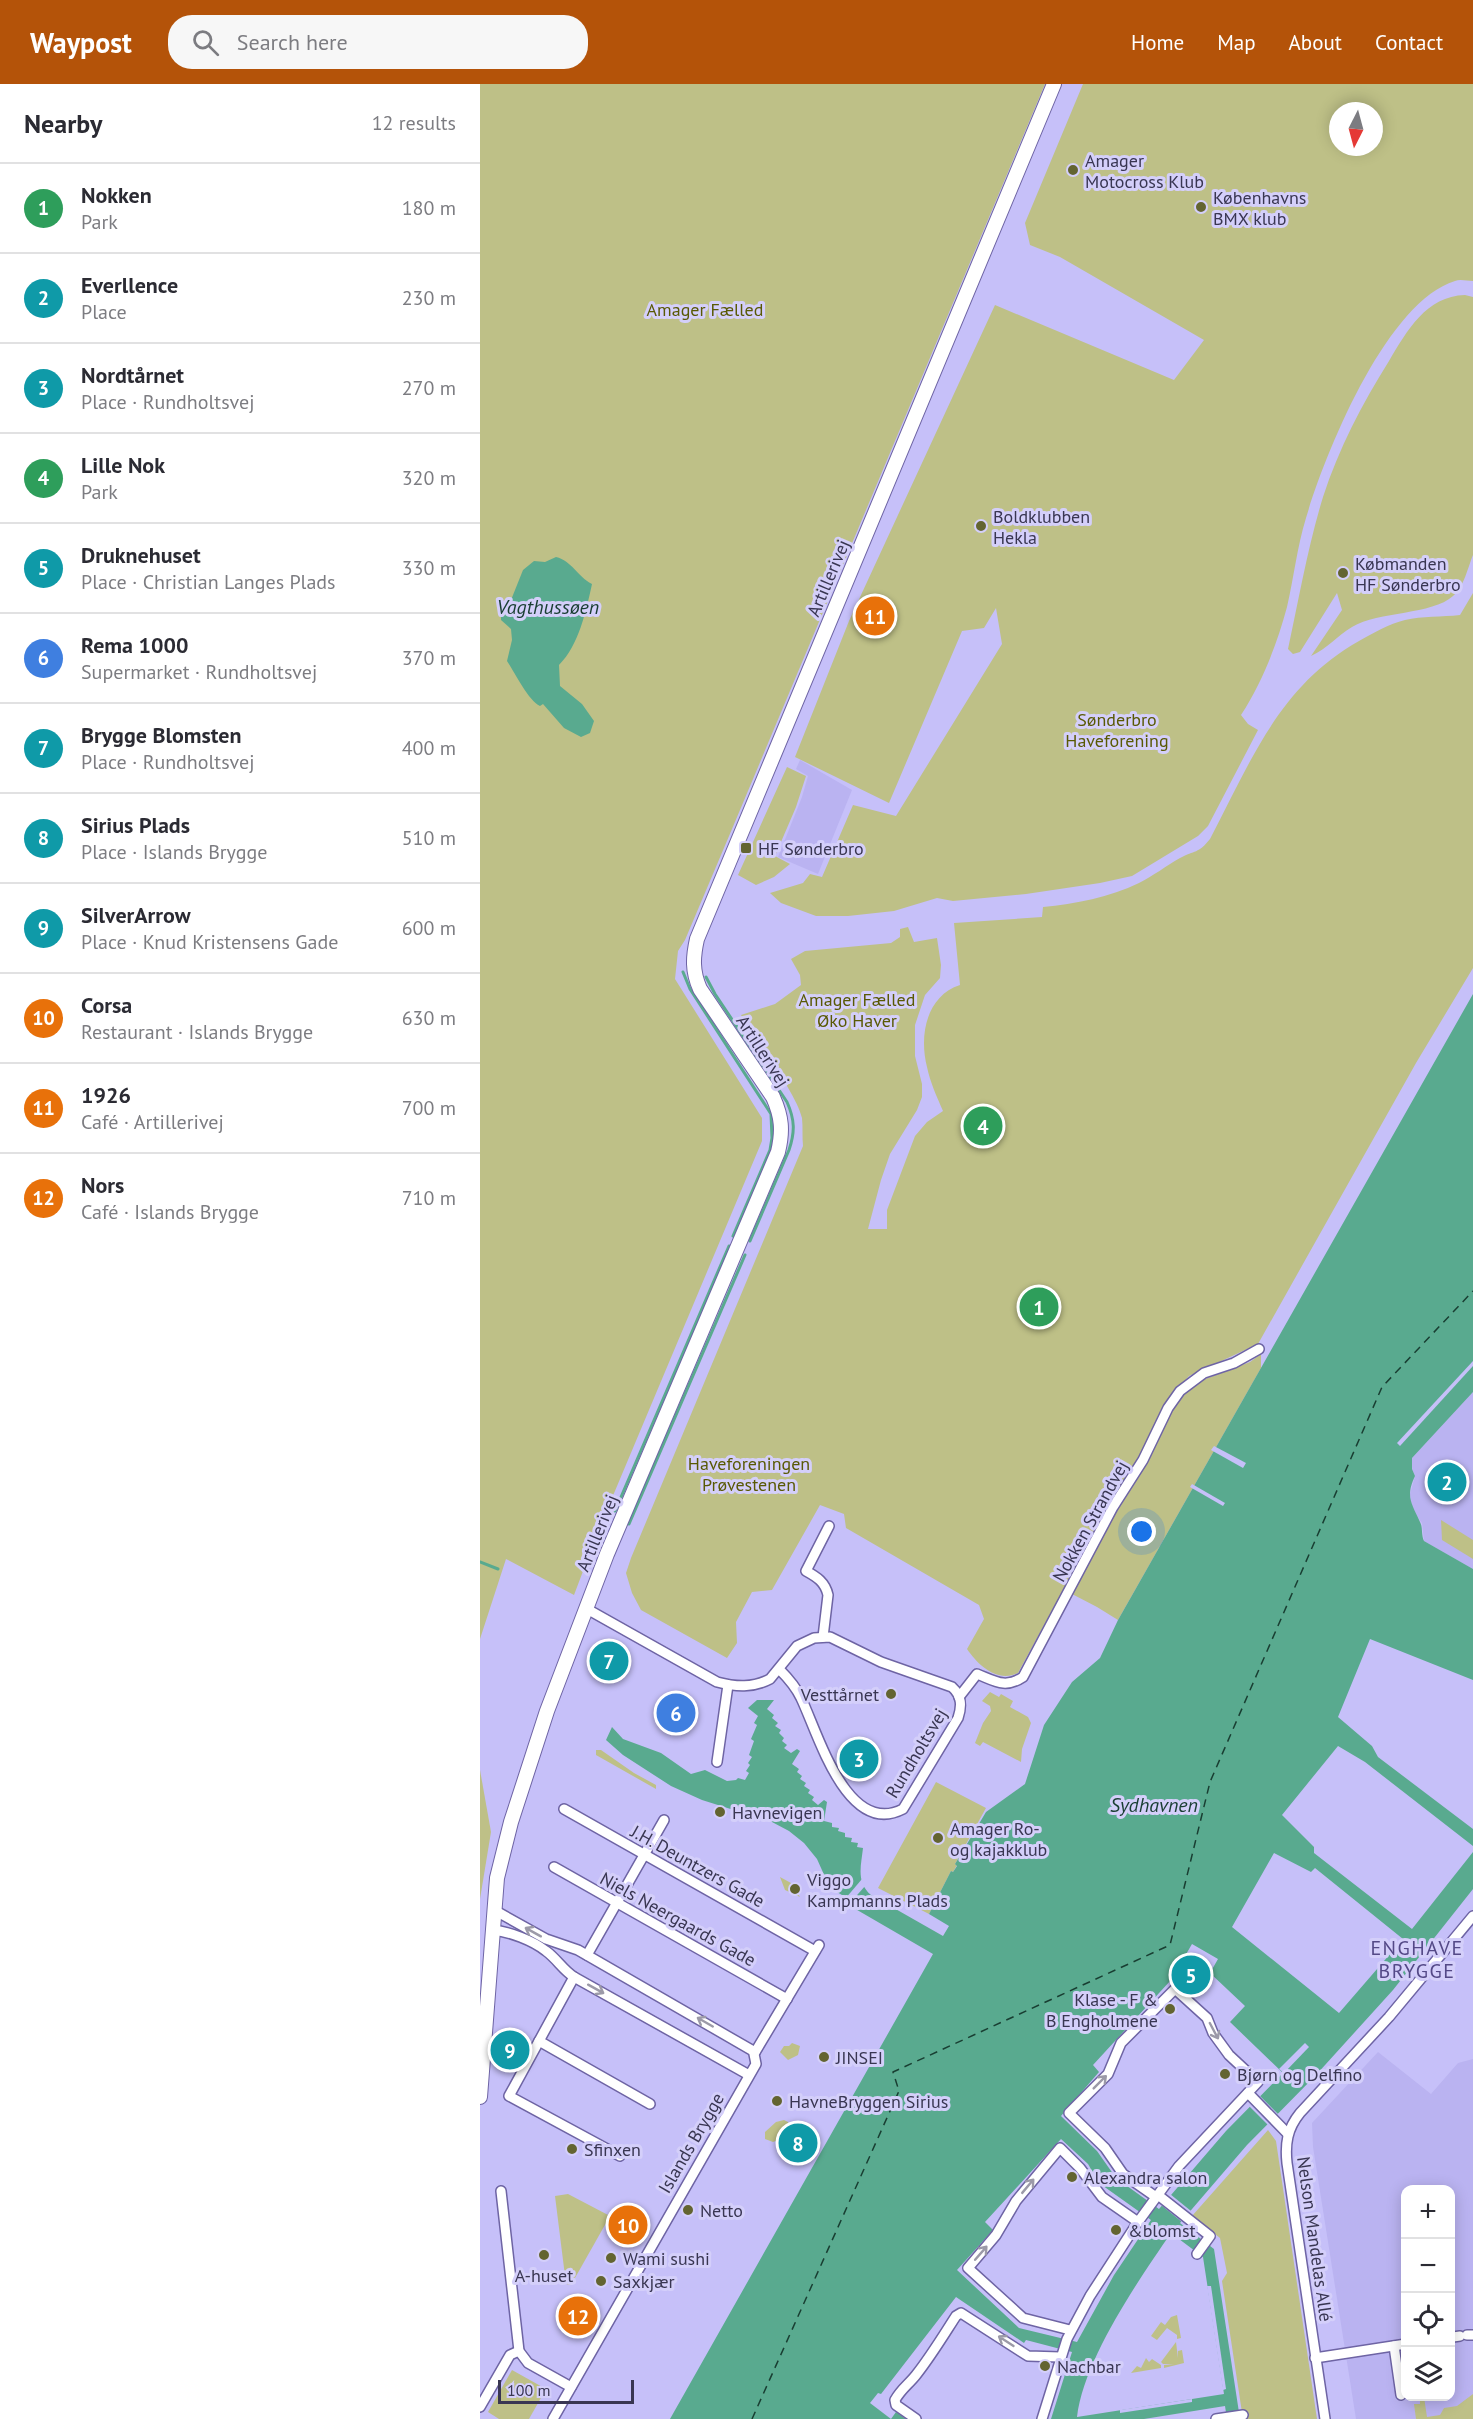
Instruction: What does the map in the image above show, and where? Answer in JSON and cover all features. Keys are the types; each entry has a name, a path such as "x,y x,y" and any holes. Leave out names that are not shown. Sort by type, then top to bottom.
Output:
{"street":[{"name":"Artillerivej","path":"480,2097 496,1878 511,1822 547,1711 607,1554 778,1152 782,1137 779,1112 773,1097 700,989 695,977 693,955 697,939 1054,84"},
{"name":"Nokken Strandvej","path":"959,1697 977,1674 1004,1684 1010,1684 1023,1677 1113,1507 1143,1460 1168,1408 1180,1391 1204,1373 1234,1363 1259,1349"},
{"path":"587,1609 717,1682 749,1686 761,1683 770,1679 797,1646 806,1640 823,1637 827,1589 819,1579 806,1570 829,1526"},
{"name":"Rundholtsvej","path":"779,1669 801,1696 825,1756 841,1783 865,1810 882,1815 903,1809 911,1800 958,1718 960,1711 957,1691 947,1684 881,1662 836,1639 823,1637"},
{"path":"717,1762 728,1685"},
{"name":"J.H. Deuntzers Gade","path":"564,1809 817,1948"},
{"path":"587,1955 664,1820"},
{"name":"Niels Neergaards Gade","path":"554,1867 787,1999"},
{"path":"494,1910 546,1939 587,1955 755,2052"},
{"name":"Nelson Mandelas Allé","path":"1325,2419 1287,2163 1285,2147 1288,2134 1292,2123 1300,2113 1389,2017 1473,1916"},
{"path":"493,1930 508,1931 545,1950 563,1970 574,1977 749,2076"},
{"name":"Islands Brygge","path":"553,2419 756,2064 755,2052 817,1948"},
{"path":"574,1977 508,2096 620,2156"},
{"path":"1042,2419 1068,2335 1090,2296 1140,2219 1158,2199 1179,2166 1251,2096 1258,2082 1229,2055 1207,2018 1175,1989 1121,2043 1108,2074 1069,2114 1105,2148 1124,2174 1158,2199 1186,2217 1210,2236 1197,2254"},
{"path":"539,2041 650,2104"},
{"path":"1251,2096 1288,2134"},
{"path":"1068,2335 1023,2318 968,2268 996,2235 1016,2201 1060,2148 1080,2168 1102,2197 1140,2219"},
{"path":"501,2191 519,2351 528,2363 571,2387"},
{"path":"916,2419 896,2405 895,2400 904,2385 914,2377 931,2355 956,2316 961,2313 1028,2356 1061,2354"},
{"path":"1315,2358 1401,2345"},
{"path":"1394,2346 1401,2395"},
{"path":"480,2407 510,2355 519,2351"},
{"path":"1216,2419 1242,2415"}],"shaded area":[{"path":"800,760 852,790 818,874 778,857 808,776 796,769"},
{"path":"1473,1392 1473,1569 1424,1541 1422,1523 1413,1511 1410,1494 1415,1476 1412,1469 1412,1458"},
{"path":"1378,2052 1431,2094 1458,2063 1473,2059 1473,2394 1444,2419 1356,2419 1313,2147 1312,2123"}],"green space":[{"name":"Amager Fælled","path":"480,84 1045,84 732,829 685,940 678,951 675,979 762,1118 762,1141 599,1529 574,1595 506,1559 480,1639"},
{"name":"Sønderbro Haveforening","path":"1083,84 1473,84 1473,281 1455,281 1430,295 1405,318 1383,348 1343,420 1306,518 1279,635 1262,677 1241,715 1248,724 1258,730 1208,826 1198,836 1132,876 1026,894 953,901 937,898 894,911 848,916 816,916 781,903 770,893 803,883 810,874 822,877 853,805 896,816 1002,644 996,608 984,628 962,631 889,803 795,757 849,621 995,305 1174,380 1204,340 1060,257 1030,245 1025,223"},
{"path":"1465,295 1473,297 1473,555 1463,582 1457,592 1444,602 1432,607 1363,622 1352,627 1311,656 1342,610 1337,593 1300,652 1293,654 1288,649 1313,534 1329,479 1352,427 1396,350 1419,317 1439,302"},
{"path":"1473,593 1473,968 1416,1063 1258,1344 1189,1376 1170,1398 1142,1454 1109,1506 1018,1673 1003,1676 989,1671 967,1649 984,1619 979,1605 846,1528 844,1514 820,1505 772,1590 752,1592 736,1622 737,1643 727,1658 641,1610 632,1593 626,1573 631,1558 803,1146 802,1118 799,1108 741,1015 775,1004 801,985 800,975 791,959 805,951 891,943 900,937 900,929 908,927 914,942 937,938 941,965 940,978 925,995 915,1025 915,1056 922,1084 922,1097 917,1110 890,1154 868,1229 887,1229 887,1210 915,1136 927,1122 943,1111 928,1073 924,1043 928,1019 939,998 948,990 960,985 954,923 1042,917 1043,907 1080,902 1116,892 1139,883 1199,849 1210,839 1270,728 1308,680 1331,659 1387,626 1425,617 1460,615"},
{"path":"787,767 806,776 796,807 775,856 790,864 774,877 756,885 738,875"},
{"path":"1261,1354 1261,1368 1118,1620 1072,1594 1127,1492 1150,1458 1168,1418 1184,1393 1200,1381 1250,1362"},
{"path":"1441,1520 1473,1540 1473,1559 1442,1540"},
{"path":"990,1692 999,1697 1001,1694 1013,1701 1010,1707 1028,1717 1031,1723 1022,1749 1021,1762 983,1742 980,1746 975,1743 991,1711 990,1706 982,1701"},
{"path":"596,1750 601,1750 656,1785 656,1789 596,1755"},
{"path":"480,1770 491,1832 480,1899"},
{"name":"Amager Ro- og kajakklub","path":"936,1782 986,1808 929,1914 878,1888"},
{"path":"780,1877 791,1883 800,1897 785,1890"},
{"path":"792,2043 800,2046 798,2055 788,2060 780,2052 784,2046"},
{"path":"784,2120 789,2126 778,2139 773,2142 765,2139 765,2132 776,2122"},
{"path":"1268,2130 1276,2141 1317,2419 1243,2419 1222,2281 1227,2273 1220,2238 1192,2216"},
{"path":"568,2194 610,2216 571,2285 566,2284 555,2196"},
{"path":"1177,2315 1181,2338 1177,2339 1177,2335 1167,2328 1157,2340 1151,2336 1161,2322 1165,2325 1171,2317"},
{"path":"1176,2342 1178,2358 1178,2351 1182,2350 1184,2363 1164,2368 1164,2365 1174,2364 1161,2362"},
{"path":"1146,2358 1149,2362 1152,2359 1161,2365 1161,2368 1131,2373 1137,2366 1141,2368"},
{"path":"512,2370 546,2389 529,2419 499,2419 488,2412"},
{"path":"1473,2394 1473,2419 1416,2419 1414,2404 1425,2401 1427,2417 1440,2415 1444,2408 1457,2406"}],"water":[{"name":"Vagthussøen","path":"556,557 566,562 592,584 577,638 559,665 560,686 582,704 594,721 590,733 581,737 564,728 543,704 540,706 535,703 526,692 507,661 512,640 511,629 501,620 523,570 534,561 545,562"},
{"name":"Sydhavnen","path":"1473,994 1473,1392 1412,1458 1412,1469 1415,1476 1410,1495 1421,1524 1424,1541 1473,1569 1473,1680 1370,1639 1338,1717 1372,1746 1378,1757 1473,1829 1473,1846 1365,1762 1338,1746 1282,1815 1314,1847 1314,1853 1412,1929 1473,1852 1473,1889 1393,1990 1316,2075 1247,2145 1180,2223 1214,2249 1240,2419 1227,2419 1225,2406 1144,2419 1051,2419 1072,2352 1026,2340 1024,2343 956,2297 881,2394 878,2393 870,2403 891,2419 670,2419 933,1954 852,1907 854,1902 830,1888 817,1859 804,1843 789,1831 772,1822 702,1800 671,1786 623,1755 606,1740 612,1727 623,1739 661,1753 691,1774 705,1770 727,1781 738,1778 745,1780 749,1773 746,1771 750,1765 748,1763 752,1757 749,1755 754,1741 751,1739 757,1725 754,1723 758,1716 748,1708 757,1700 774,1700 767,1709 778,1723 775,1726 781,1730 779,1733 784,1738 782,1741 787,1745 784,1748 791,1753 797,1749 800,1751 792,1764 799,1769 797,1772 802,1776 800,1779 810,1790 808,1793 814,1797 812,1800 818,1805 824,1800 827,1802 824,1821 832,1823 832,1827 839,1828 838,1831 845,1833 845,1837 852,1838 851,1842 858,1843 857,1847 863,1848 861,1879 866,1890 943,1936 949,1926 929,1914 951,1871 953,1872 957,1866 955,1864 986,1812 1025,1784 1044,1725 1072,1682 1100,1658 1118,1620","holes":["1274,1853 1311,1872 1315,1868 1403,1939 1339,2013 1232,1927","1192,1944 1218,1959 1210,1973 1245,2006 1230,2022 1283,2073 1226,2131 1159,2209 1116,2178 1097,2151 1061,2116 1099,2072 1093,2065 1171,1980","1061,2139 1088,2164 1099,2183 1151,2220 1114,2275 1077,2342 1019,2328 957,2270 993,2230 985,2222","1171,2233 1203,2257 1224,2394 1077,2417 1090,2371 1114,2321"]},
{"path":"896,2412 906,2419 891,2419"}],"pier":[{"path":"1473,1361 1473,1366 1400,1446 1397,1443"},
{"path":"1214,1446 1246,1463 1243,1468 1211,1450"},
{"path":"1192,1484 1225,1503 1223,1506 1190,1487"},
{"path":"862,1879 866,1885 850,1903 845,1899"},
{"path":"1305,2043 1309,2047 1284,2073 1279,2069"},
{"path":"1259,2095 1278,2114 1268,2125 1249,2106"},
{"path":"1170,2194 1191,2211 1182,2222 1161,2205"},
{"path":"1207,2286 1211,2286 1226,2389 1223,2390"},
{"path":"1192,2399 1192,2402 1120,2413 1120,2410"}],"waterway":[{"path":"683,972 690,989 771,1114 770,1150 733,1236"},
{"path":"706,977 787,1102 793,1120 789,1150 750,1241"},
{"path":"615,1511 729,1246"},
{"path":"629,1524 745,1255"},
{"path":"480,1562 498,1569"}],"ferry route":[{"path":"752,2419 899,2091 893,2072 1170,1945 1210,1782 1382,1387 1473,1291"}],"place":[{"name":"Amager Motocross Klub","path":"1073,170"},
{"name":"Københavns BMX klub","path":"1201,207"},
{"name":"Boldklubben Hekla","path":"981,526"},
{"name":"Købmanden HF Sønderbro","path":"1343,573"},
{"name":"1926","path":"875,616"},
{"name":"HF Sønderbro","path":"746,848"},
{"name":"Lille Nok","path":"983,1126"},
{"name":"Nokken","path":"1039,1307"},
{"name":"Everllence","path":"1447,1482"},
{"name":"Brygge Blomsten","path":"609,1661"},
{"name":"Vesttårnet","path":"891,1694"},
{"name":"Rema 1000","path":"676,1713"},
{"name":"Nordtårnet","path":"859,1759"},
{"name":"Havnevigen","path":"720,1812"},
{"name":"Amager Ro- og kajakklub","path":"938,1838"},
{"name":"Viggo Kampmanns Plads","path":"795,1889"},
{"name":"Druknehuset","path":"1191,1975"},
{"name":"Klase - F & B Engholmene","path":"1170,2009"},
{"name":"SilverArrow","path":"510,2050"},
{"name":"JINSEI","path":"824,2057"},
{"name":"Bjørn og Delfino","path":"1225,2074"},
{"name":"HavneBryggen Sirius","path":"777,2101"},
{"name":"Sirius Plads","path":"798,2143"},
{"name":"Sfinxen","path":"572,2149"},
{"name":"Alexandra salon","path":"1072,2177"},
{"name":"Netto","path":"688,2210"},
{"name":"Corsa","path":"628,2225"},
{"name":"&blomst","path":"1116,2230"},
{"name":"A-huset","path":"544,2255"},
{"name":"Wami sushi","path":"611,2258"},
{"name":"Saxkjær","path":"601,2281"},
{"name":"Nors","path":"578,2316"},
{"name":"Nachbar","path":"1045,2366"}],"district":[{"name":"ENGHAVE BRYGGE","path":"1417,1960"}],"park label":[{"name":"Amager Fælled Øko Haver","path":"857,1009"},
{"name":"Haveforeningen Prøvestenen","path":"749,1473"}]}
